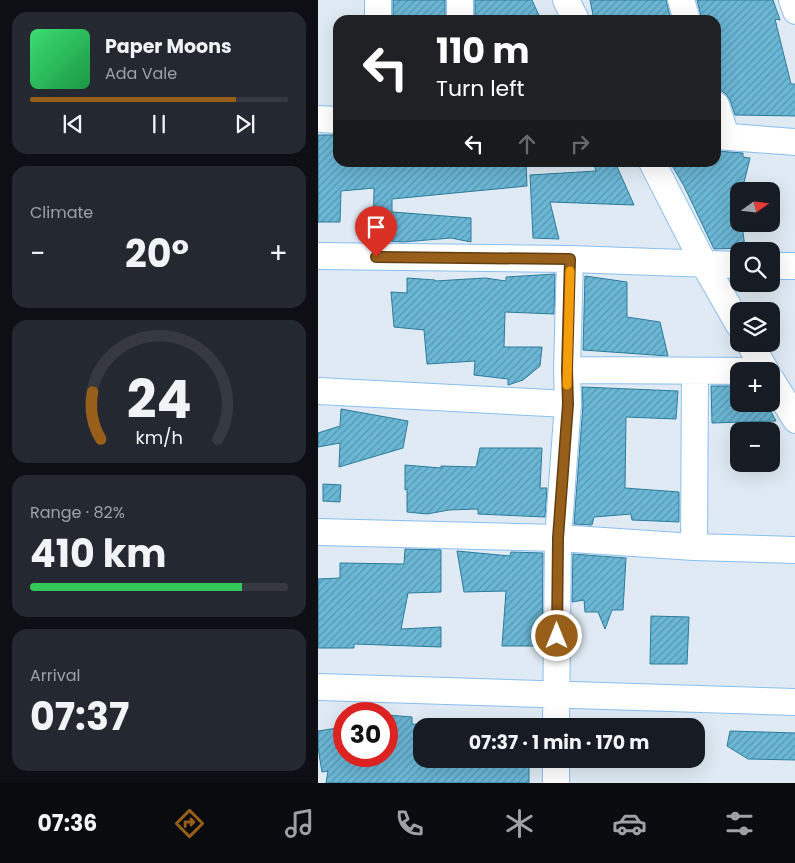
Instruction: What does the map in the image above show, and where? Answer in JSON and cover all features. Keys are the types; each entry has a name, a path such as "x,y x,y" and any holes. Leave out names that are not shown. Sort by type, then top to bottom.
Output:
{"street":[{"path":"378,0 378,15"},
{"path":"460,0 460,15"},
{"path":"566,0 574,15"},
{"path":"681,0 686,15"},
{"path":"792,0 796,11"},
{"path":"318,119 333,120"},
{"path":"721,136 796,142"},
{"path":"655,167 704,264 730,309"},
{"path":"318,256 570,259 730,265"},
{"path":"556,718 558,538 568,404 570,259"},
{"path":"780,266 796,266"},
{"path":"567,370 730,371"},
{"path":"694,547 695,371"},
{"path":"318,391 568,404"},
{"path":"780,394 796,420"},
{"path":"318,532 558,538 694,547 796,550"},
{"path":"318,687 796,702"},
{"path":"556,768 556,783"}],"building":[{"path":"393,0 445,0 445,15 393,15"},
{"path":"475,0 532,0 539,15 475,15"},
{"path":"590,0 666,0 670,15 593,15"},
{"path":"697,0 773,0 780,20 775,19 791,84 796,84 796,116 735,115 730,100 721,91 721,15 701,15"},
{"path":"318,135 333,135 333,167 526,167 527,186 392,199 392,212 471,218 471,242 451,238 403,242 373,240 374,188 341,191 340,222 318,222"},
{"path":"721,151 743,153 743,157 750,158 744,182 730,182 730,232 743,232 744,242 730,242 730,248 714,249 673,167 721,167"},
{"path":"595,167 617,167 634,205 550,202 559,239 533,238 530,175 596,171"},
{"path":"555,274 554,314 505,312 504,347 542,347 540,366 523,380 508,385 508,379 474,375 475,361 427,364 424,330 394,327 391,292 407,293 407,278 435,281 485,278 506,281 506,277"},
{"path":"585,276 627,282 627,317 660,322 668,356 583,350"},
{"path":"711,386 730,386 730,412 771,412 776,421 730,422 712,423"},
{"path":"582,387 678,391 676,419 626,417 625,488 679,492 679,522 632,520 631,514 594,517 592,525 574,524 583,405"},
{"path":"341,409 408,421 403,448 339,467 340,443 318,447 318,433 340,426"},
{"path":"480,448 542,448 540,488 547,488 545,517 478,514 478,509 449,510 427,514 407,512 405,465 441,468 441,466 476,467"},
{"path":"323,484 341,485 340,502 323,501"},
{"path":"405,549 441,550 441,592 408,593 401,629 441,627 441,647 354,644 354,648 318,648 318,579 340,578 340,563 404,564"},
{"path":"457,551 510,556 511,552 543,553 542,646 502,646 506,591 464,592"},
{"path":"573,554 626,558 623,610 612,610 605,629 598,612 585,612 584,600 572,602"},
{"path":"651,616 689,617 687,664 650,664"},
{"path":"398,716 412,717 413,768 529,768 529,783 326,783 328,771 322,772 318,748 318,731 333,729 333,767 398,767"},
{"path":"730,731 796,733 796,760 748,759 727,746"}],"slow traffic":[{"path":"567,385 570,271"}],"route":[{"path":"376,257 570,259 568,404 558,538 557,636"}]}
